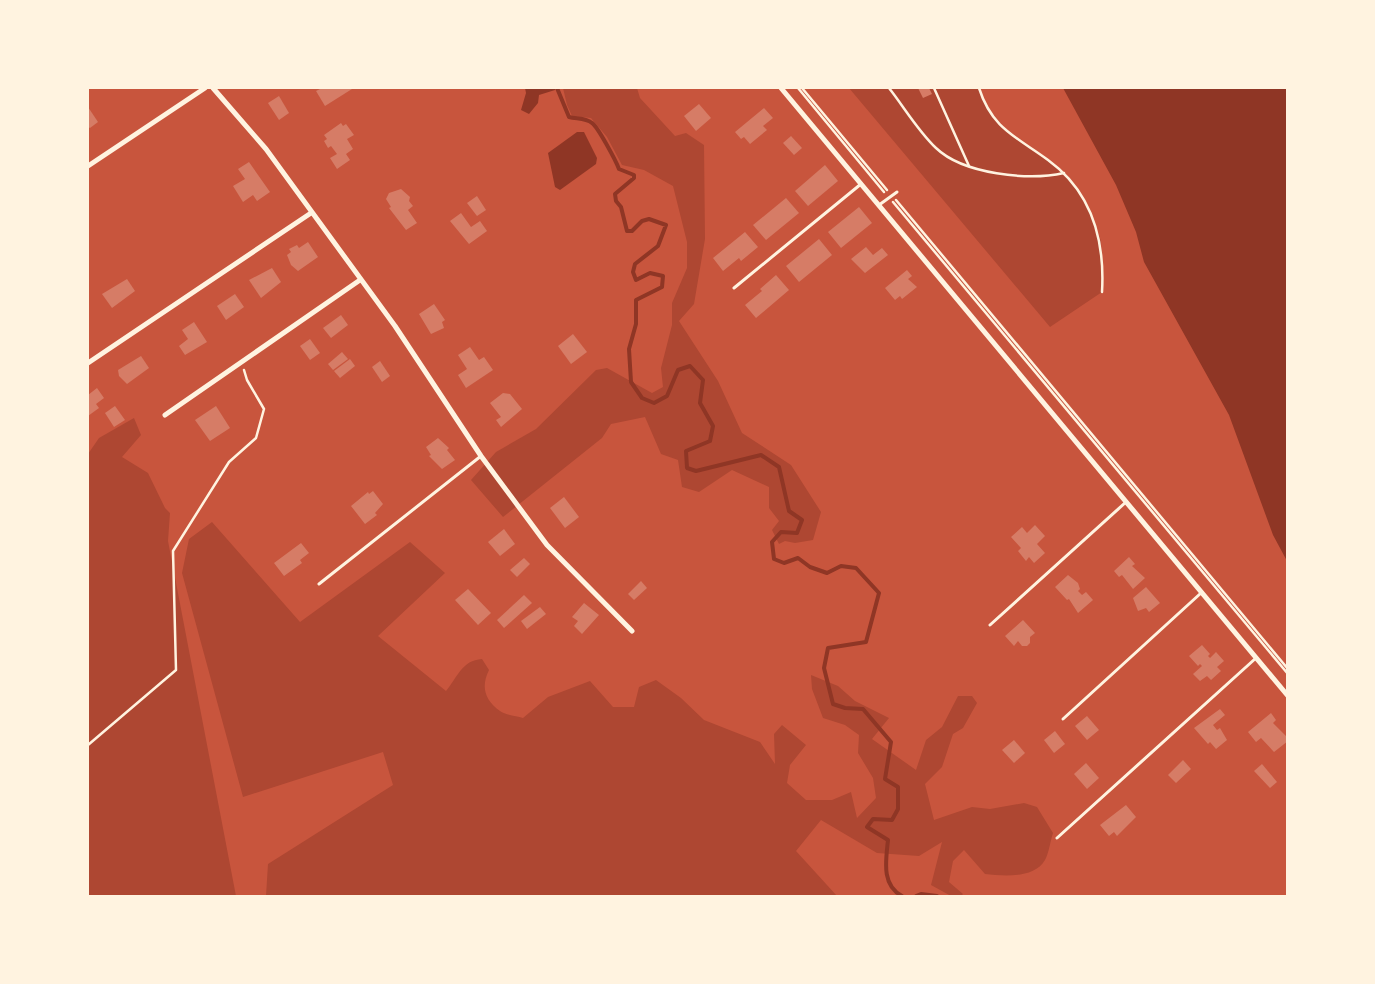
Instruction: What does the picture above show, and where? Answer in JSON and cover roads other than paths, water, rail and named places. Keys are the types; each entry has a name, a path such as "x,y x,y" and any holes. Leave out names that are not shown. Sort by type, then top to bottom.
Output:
{"street":[{"path":"88,166 205,88"},
{"path":"213,88 266,149 395,326 481,456 547,545 632,631"},
{"path":"781,88 1288,696"},
{"path":"88,363 311,213"},
{"path":"165,415 241,360 360,280"}],"lane":[{"path":"734,288 861,184"},
{"path":"879,206 896,192"},
{"path":"319,584 481,456"},
{"path":"990,625 1127,502"},
{"path":"1063,719 1202,592"},
{"path":"1057,838 1256,657"}],"waterway":[{"path":"557,88 569,117 590,121 602,137 619,169 634,175 634,178 615,194 616,201 621,207 627,231 632,231 642,221 649,219 666,225 658,246 635,264 633,272 636,280 650,273 663,276 662,287 636,300 636,324 629,349 631,382 642,398 654,403 667,396 678,370 690,366 703,380 700,403 713,426 710,441 686,451 687,468 696,471 761,455 779,467 789,511 802,520 797,533 781,532 772,542 774,559 784,563 798,558 810,567 827,573 841,566 856,568 879,593 866,642 828,648 824,668 833,704 845,708 863,709 891,742 885,779 898,787 898,809 892,820 873,819 867,827 888,840 886,871 891,885 902,896"},
{"path":"916,896 921,894 937,896"}]}
